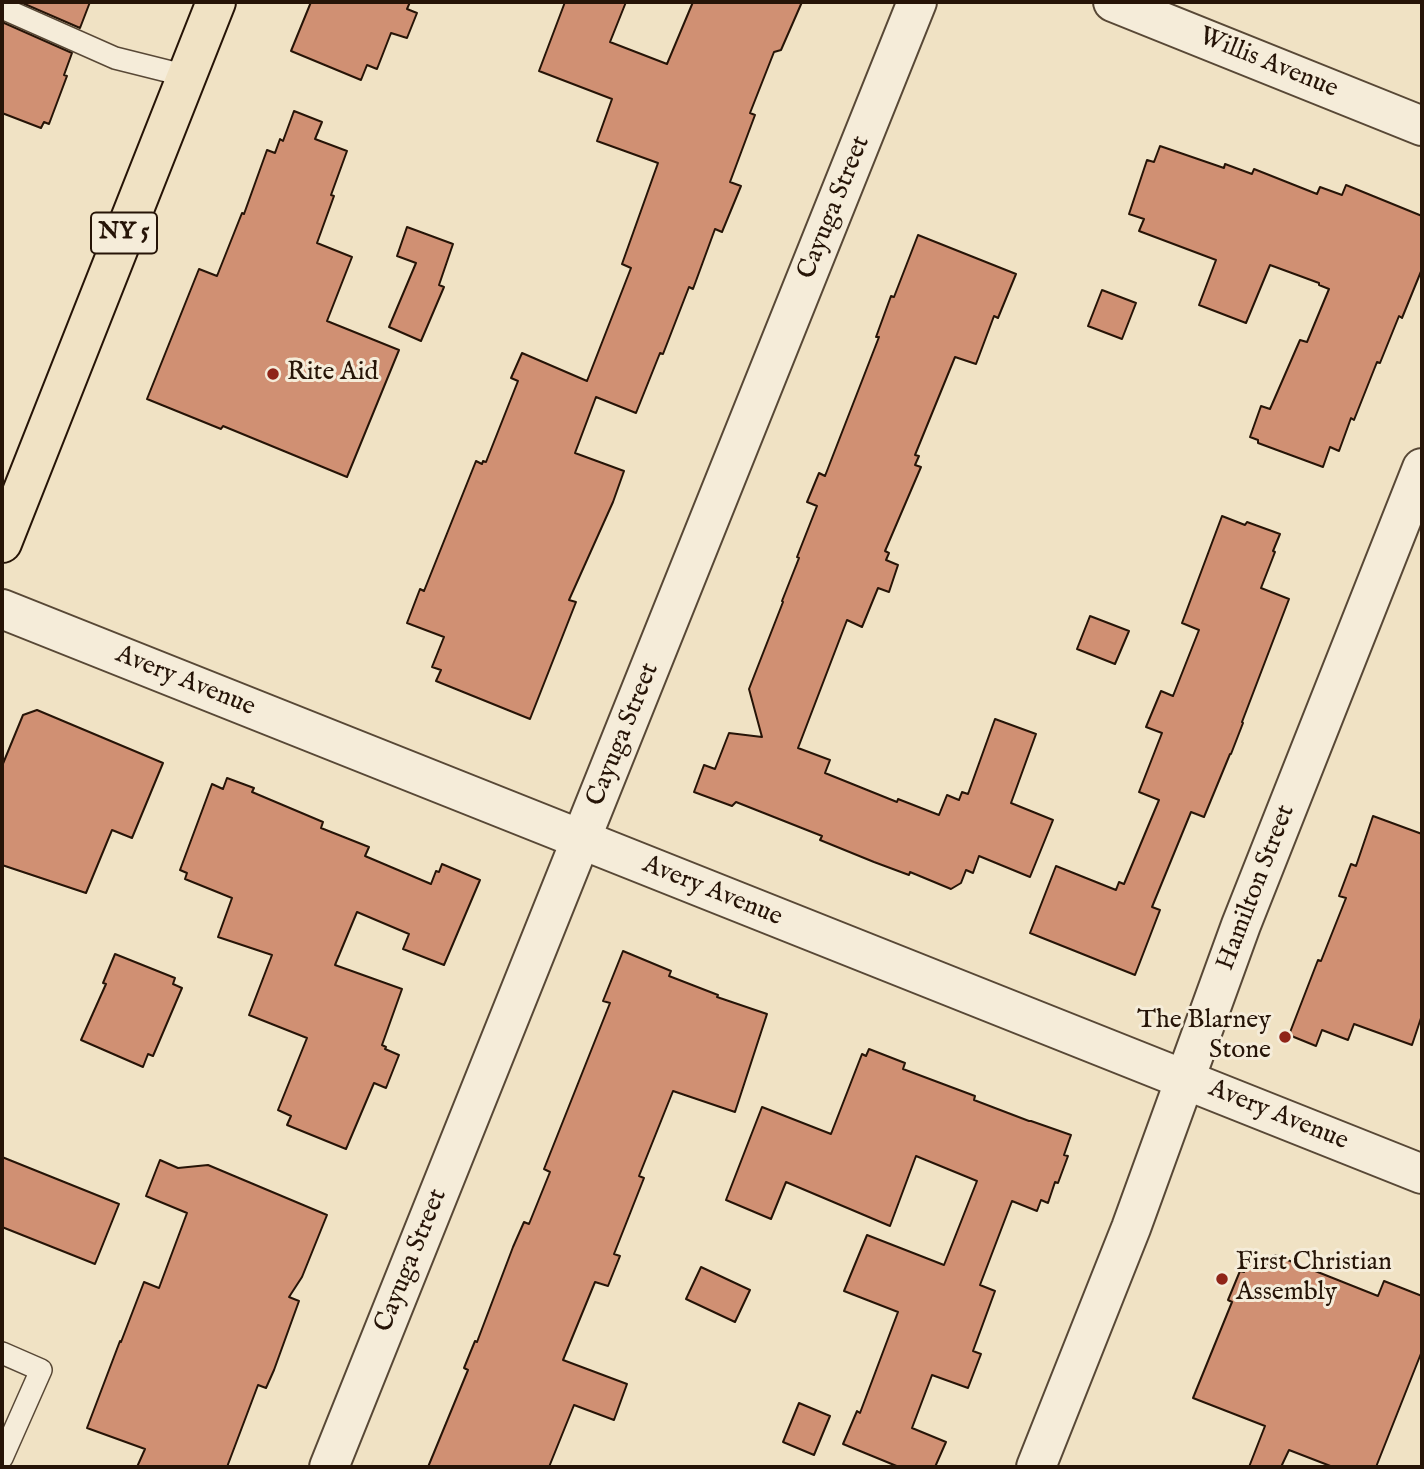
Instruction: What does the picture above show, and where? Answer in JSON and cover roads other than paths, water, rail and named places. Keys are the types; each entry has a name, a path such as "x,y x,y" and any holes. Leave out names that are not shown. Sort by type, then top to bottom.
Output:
{"main road":[{"name":"NY 5","path":"2,544 216,2"}],"street":[{"name":"Cayuga Street","path":"329,1467 917,2"},
{"name":"Willis Avenue","path":"1113,2 1422,126"},
{"name":"Hamilton Street","path":"1036,1467 1131,1228 1241,925 1422,468"},
{"name":"Avery Avenue","path":"2,609 1422,1174"}],"lane":[{"path":"2,8 115,58 187,76"},
{"path":"2,1353 41,1370 2,1458"}],"place":[{"name":"Rite Aid","path":"273,374"},
{"name":"The Blarney Stone","path":"1285,1037"},
{"name":"First Christian Assembly","path":"1222,1279"}]}
